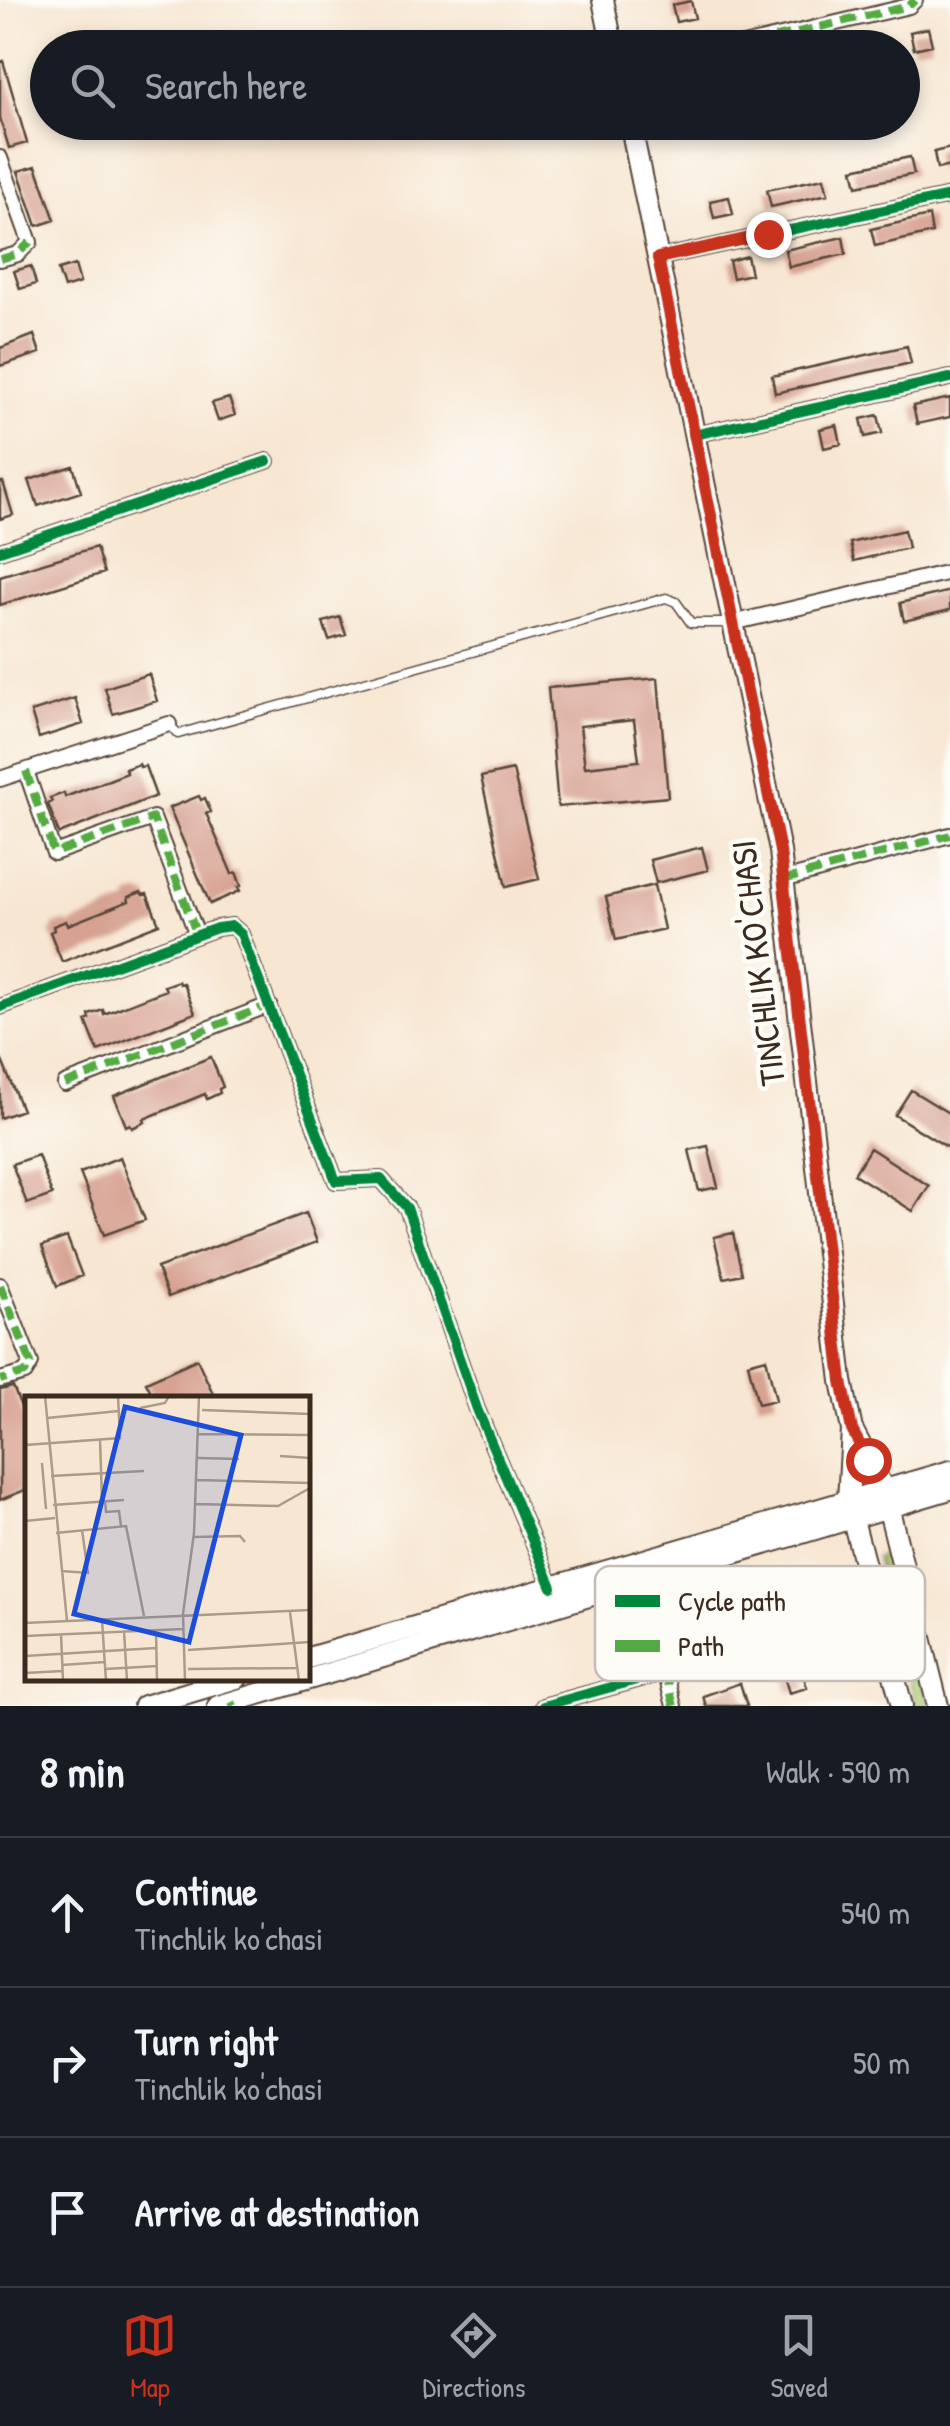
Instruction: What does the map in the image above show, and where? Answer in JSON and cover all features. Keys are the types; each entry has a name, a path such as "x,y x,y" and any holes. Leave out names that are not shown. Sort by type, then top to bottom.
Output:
{"main road":[{"path":"603,0 609,30"},
{"name":"TINCHLIK KO'CHASI","path":"634,140 784,880 835,1322 852,1430 850,1510 865,1566"},
{"name":"TINCHLIK KO'CHASI","path":"852,1430 886,1499 903,1566"},
{"path":"671,1566 886,1499 950,1471"},
{"path":"886,1499 950,1489"},
{"path":"633,1566 850,1510"},
{"path":"310,1657 595,1576"},
{"path":"310,1679 595,1590"},
{"name":"TINCHLIK KO'CHASI","path":"925,1654 938,1706"},
{"path":"144,1706 227,1681"},
{"path":"228,1705 305,1681"},
{"name":"TINCHLIK KO'CHASI","path":"896,1681 902,1706"}],"street":[{"path":"807,30 909,6 916,0"},
{"path":"0,158 30,242 18,254 0,260"},
{"path":"658,258 950,196"},
{"path":"694,436 950,378"},
{"path":"0,551 266,461"},
{"path":"732,623 950,572"},
{"path":"0,779 169,724"},
{"path":"26,771 54,853 154,818 197,935"},
{"path":"784,880 950,835"},
{"path":"0,1007 197,935 232,926 241,934 336,1181 381,1179 407,1208 477,1409 552,1587"},
{"path":"65,1084 269,1005"},
{"path":"0,1285 31,1363 25,1374 0,1380"},
{"path":"543,1706 630,1681"},
{"path":"668,1681 674,1706"}],"lane":[{"path":"169,724 178,734 666,598 676,602 691,623 732,623"}],"green space":[{"path":"886,1554 889,1566 878,1566 876,1558"},
{"path":"910,1681 922,1681 929,1706 917,1706"}],"building":[{"path":"691,1 695,18 676,22 672,5"},
{"path":"928,28 932,45 920,48 919,30"},
{"path":"3,61 27,143 9,148 0,118"},
{"path":"950,148 950,166 937,169 934,152"},
{"path":"910,157 914,174 857,186 853,169"},
{"path":"36,166 55,220 37,226 18,171"},
{"path":"824,178 828,194 771,207 767,190"},
{"path":"729,197 733,214 714,218 710,201"},
{"path":"929,216 932,233 875,246 871,229"},
{"path":"843,237 846,254 789,267 785,250"},
{"path":"747,256 751,274 733,278 729,261"},
{"path":"75,265 80,283 64,288 58,270"},
{"path":"31,266 36,284 20,289 14,271"},
{"path":"34,335 40,353 0,366 0,348"},
{"path":"907,346 911,363 775,393 772,376"},
{"path":"229,398 235,415 218,421 212,403"},
{"path":"950,398 950,417 917,424 913,406"},
{"path":"878,415 882,433 865,437 861,419"},
{"path":"837,425 841,444 824,448 820,429"},
{"path":"73,466 81,492 38,506 29,480"},
{"path":"0,482 13,515 0,519"},
{"path":"904,530 908,548 854,561 850,543"},
{"path":"96,547 104,573 0,605 0,576"},
{"path":"950,591 950,610 904,621 900,603"},
{"path":"340,617 346,635 329,640 323,622"},
{"path":"149,674 157,701 113,714 105,688"},
{"path":"658,678 668,797 558,807 548,688","holes":["634,720 639,761 585,767 580,726"]},
{"path":"75,698 83,724 39,738 31,712"},
{"path":"145,766 156,796 59,834 48,804 52,802 50,798 64,793 65,797 127,773 125,769"},
{"path":"513,770 539,879 506,887 481,777"},
{"path":"199,796 201,800 205,798 211,812 206,813 241,886 240,891 210,904 169,808"},
{"path":"702,847 708,870 656,883 650,860"},
{"path":"654,885 664,929 616,940 606,897"},
{"path":"147,894 159,924 62,962 50,932 53,926 66,921 68,925 129,901 128,897"},
{"path":"183,983 195,1013 98,1051 86,1021 89,1015 103,1010 104,1014 166,990 164,986"},
{"path":"0,1056 22,1110 0,1118"},
{"path":"211,1057 223,1087 220,1093 207,1099 205,1094 144,1119 132,1128 130,1124 126,1126 114,1096"},
{"path":"911,1090 950,1114 950,1149 895,1115"},
{"path":"708,1146 718,1187 699,1191 689,1150"},
{"path":"870,1148 929,1186 913,1211 854,1174"},
{"path":"38,1155 52,1195 27,1204 12,1164"},
{"path":"120,1157 145,1220 104,1235 80,1173"},
{"path":"306,1213 317,1242 168,1297 157,1268"},
{"path":"733,1233 742,1274 724,1278 714,1237"},
{"path":"67,1237 82,1276 57,1286 42,1246"},
{"path":"766,1358 776,1400 758,1404 748,1363"},
{"path":"197,1359 214,1396 153,1396 146,1382"},
{"path":"13,1387 25,1417 25,1490 0,1500 0,1390"},
{"path":"785,1681 805,1681 807,1688 789,1693"},
{"path":"740,1683 747,1706 706,1706 703,1696"}],"marked path":[{"path":"807,30 909,6 915,0"},
{"path":"0,259 18,254 30,242"},
{"path":"26,771 54,853 153,818 197,935"},
{"path":"783,880 950,835"},
{"path":"65,1084 269,1005"},
{"path":"0,1285 31,1363 25,1373 0,1380"},
{"path":"668,1681 674,1706"},
{"path":"232,1702 234,1706"}],"cycle path":[{"path":"658,258 950,196"},
{"path":"694,435 950,378"},
{"path":"0,551 267,461"},
{"path":"0,1007 217,928 232,926 241,934 336,1181 381,1179 407,1208 477,1409 552,1587"},
{"path":"543,1706 633,1681"}],"route":[{"path":"768,234 658,258 780,851 842,1381 852,1430 868,1460"}]}
